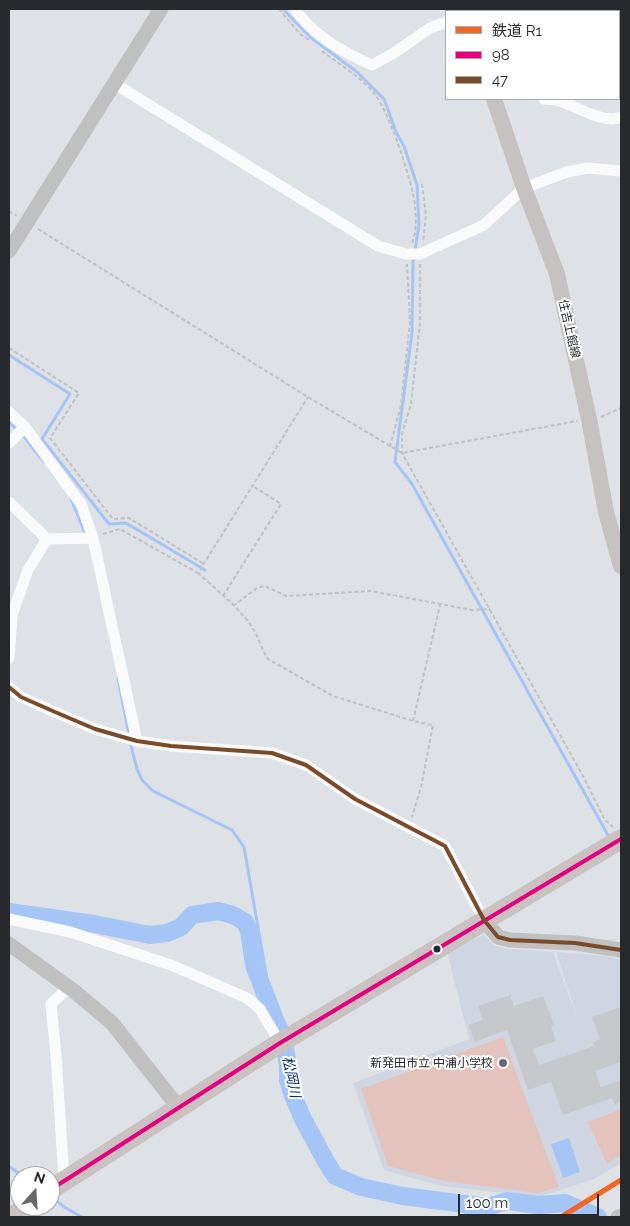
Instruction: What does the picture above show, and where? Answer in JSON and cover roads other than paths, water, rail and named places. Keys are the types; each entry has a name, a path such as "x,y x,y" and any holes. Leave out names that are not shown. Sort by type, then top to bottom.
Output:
{"highway":[{"path":"60,1182 280,1043 484,920 619,835"}],"main road":[{"name":"住吉上館線","path":"494,100 524,188 557,274 589,419 606,512 621,566"}],"street":[{"path":"9,251 161,9"},
{"path":"295,9 314,31 346,53 372,65 394,53 430,28 445,22"},
{"path":"115,84 378,246 406,254 420,254 484,225 524,188 567,172 581,169 621,171"},
{"path":"551,100 603,118 616,120 621,117"},
{"path":"9,412 25,427 82,504 93,538 137,741"},
{"path":"9,443 25,427"},
{"path":"9,502 47,538 93,538"},
{"path":"9,658 12,615 28,570 47,538"},
{"path":"9,687 21,697 95,729 137,741 171,746 272,753 306,765 355,800 444,846 484,920 498,937 510,940 575,943 621,950"},
{"path":"9,919 70,932 171,965 247,998 260,1009 280,1043"},
{"path":"9,944 69,987 112,1023 179,1108"},
{"path":"57,1166 56,1055 51,1004 69,987"}],"water":[{"path":"569,1138 580,1172 563,1178 551,1144"}],"waterway":[{"path":"283,9 310,37 357,72 384,99 396,132 404,146 417,185 419,225 413,262 412,333 395,462 412,484 609,837"},
{"path":"9,355 70,394 42,439 109,524 126,523 205,570"},
{"path":"9,422 25,438 44,462"},
{"path":"71,499 86,535"},
{"path":"118,678 129,735"},
{"path":"130,742 142,780 153,791 232,830 244,847 268,985 269,1004"},
{"name":"松岡川","path":"9,912 94,924 150,935 167,933 181,927 192,915 218,911 233,915 245,922 249,931 254,965 282,1034 288,1064 288,1080 293,1096 303,1119 335,1176 361,1187 403,1196 487,1207 507,1201 539,1205 565,1203 598,1217"},
{"path":"60,1204 82,1217"},
{"path":"463,1217 477,1206"}],"rail line":[{"name":"R1","path":"561,1217 621,1180"}],"place":[{"name":"新発田市立 中浦小学校","path":"503,1063"}]}
